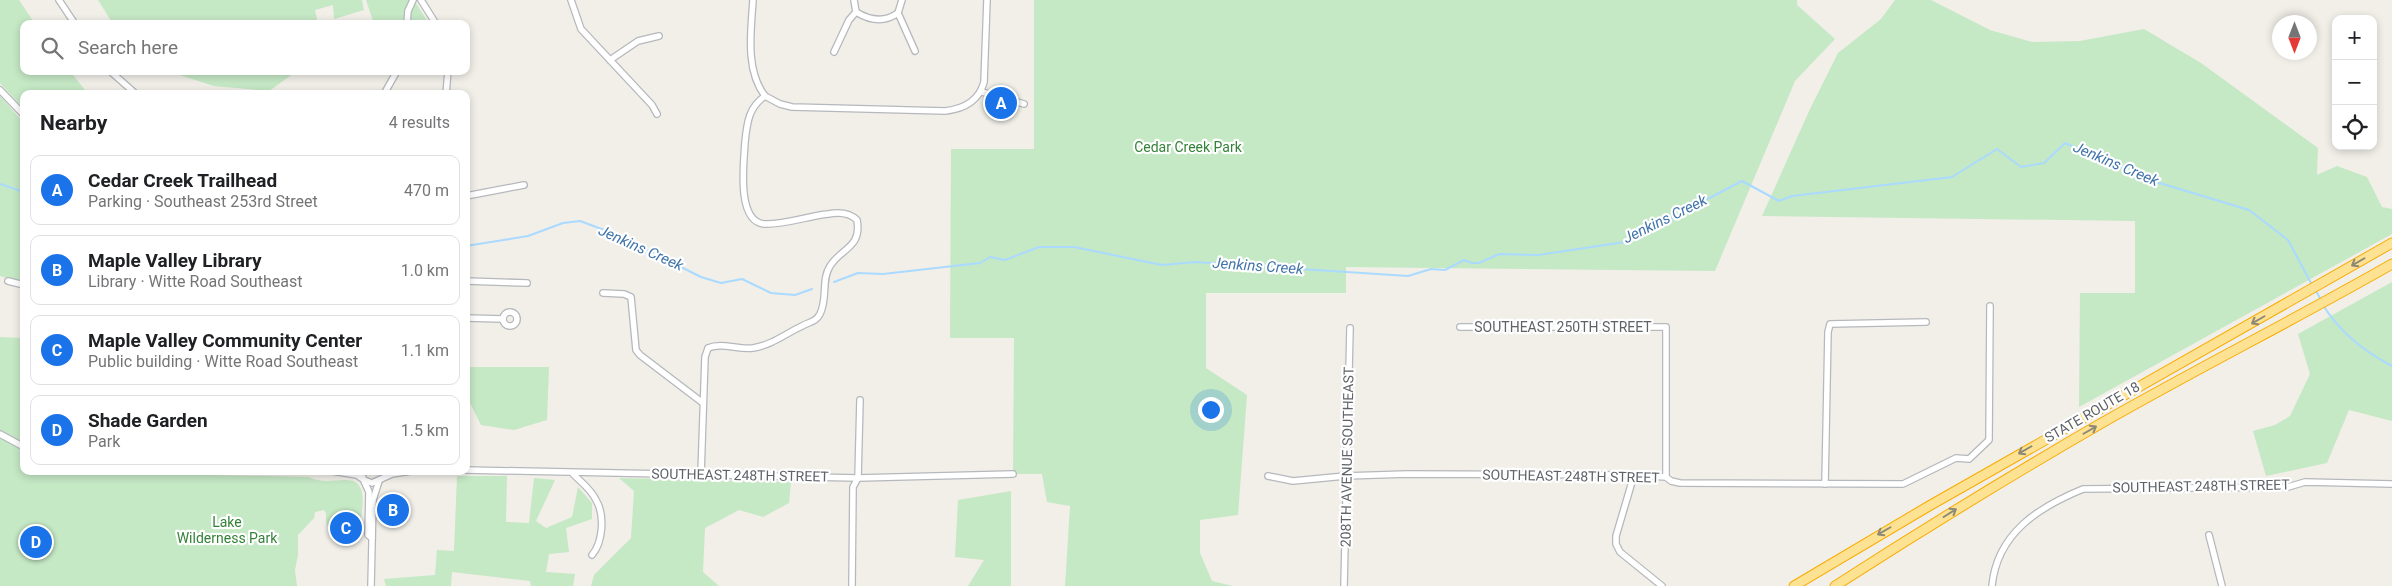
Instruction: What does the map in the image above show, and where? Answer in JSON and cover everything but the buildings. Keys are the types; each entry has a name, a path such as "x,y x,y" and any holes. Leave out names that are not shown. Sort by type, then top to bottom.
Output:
{"highway":[{"name":"STATE ROUTE 18","path":"1794,586 1928,506 2392,243"},
{"name":"STATE ROUTE 18","path":"1835,586 1969,501 2101,424 2312,310 2392,264"}],"street":[{"path":"59,0 72,20"},
{"path":"407,20 408,11 413,0"},
{"path":"421,0 434,20"},
{"path":"571,0 581,29 652,105 657,114"},
{"path":"753,0 752,66 756,81 766,96 780,104 792,107 945,111 954,110 971,103 982,92 986,68 987,0"},
{"path":"854,0 856,12"},
{"path":"902,0 898,13 915,50"},
{"path":"856,12 869,19 877,20 888,18 898,13"},
{"path":"834,52 848,20 856,12"},
{"path":"610,60 638,41 659,36"},
{"path":"115,75 131,90"},
{"path":"386,90 395,75"},
{"path":"446,90 448,75"},
{"path":"0,90 20,111"},
{"path":"982,92 1024,104"},
{"path":"701,474 705,357 708,348 714,346 752,348 768,344 802,325 816,320 820,313 827,270 835,259 850,248 856,233 856,220 845,213 814,215 771,224 757,222 750,217 745,200 743,171 748,122 755,103 766,96"},
{"path":"470,195 524,185"},
{"path":"8,281 20,283"},
{"path":"470,281 527,283"},
{"path":"603,293 624,294 631,297 636,350 703,403"},
{"name":"SOUTHEAST 248TH STREET","path":"1268,476 1294,481 1345,476 1407,474 1634,475 1666,477 1671,481 1680,483 1903,484 1956,458 1969,459 1989,440 1990,306"},
{"path":"470,318 503,319"},
{"path":"1825,484 1828,332 1830,324 1926,322"},
{"name":"SOUTHEAST 250TH STREET","path":"1460,327 1666,327 1666,477"},
{"name":"208TH AVENUE SOUTHEAST","path":"1344,586 1345,476 1350,328"},
{"path":"852,586 853,487 858,478 860,400"},
{"path":"0,434 20,445"},
{"name":"SOUTHEAST 248TH STREET","path":"470,470 573,474 701,474 858,478 1013,474"},
{"path":"573,474 597,500 600,511 600,540 592,555"},
{"path":"357,475 364,481 372,483 390,475"},
{"path":"362,475 369,492 368,535 372,538"},
{"path":"372,586 374,492 381,475"},
{"path":"1634,475 1616,536 1616,544 1620,552 1662,586"},
{"name":"SOUTHEAST 248TH STREET","path":"1992,586 1994,570 2005,547 2021,525 2053,501 2084,488 2288,488 2305,482 2392,484"},
{"path":"2209,535 2222,586"}],"green space":[{"path":"0,0 19,0 32,20 20,20 20,75 73,75 85,90 20,90 20,105 0,83"},
{"path":"98,0 362,0 364,10 334,19 333,5 315,10 317,20 110,20"},
{"path":"366,0 414,0 426,20 373,20"},
{"name":"Cedar Creek Park","path":"1034,0 1797,0 1797,5 1835,39 1795,81 1715,271 1346,267 1346,293 1206,293 1206,368 1247,395 1238,515 1200,520 1200,553 1212,581 1233,586 1065,586 1070,506 1047,502 1042,474 1013,474 1014,338 950,338 951,149 1034,149"},
{"path":"1895,0 1931,0 1990,30 2032,42 2080,41 2144,29 2201,63 2318,148 2317,175 2337,166 2367,177 2382,207 2392,209 2392,234 2079,407 2080,293 2135,293 2135,221 1762,216 1810,109 1838,53 1881,19"},
{"path":"180,75 291,75 270,90 214,86"},
{"path":"0,96 20,118 20,281 0,276"},
{"path":"2392,282 2392,421 2349,410 2327,463 2266,476 2253,431 2275,425 2290,416 2310,374 2298,334"},
{"name":"Lake Wilderness Park","path":"0,337 20,338 20,475 309,477 329,481 348,480 356,482 361,488 363,500 361,518 332,518 332,538 326,522 326,513 324,510 315,512 314,518 298,535 298,555 295,570 297,586 0,586"},
{"path":"470,367 549,367 547,420 514,430 481,425 470,403"},
{"path":"457,476 507,476 506,522 529,523 534,478 555,480 536,521 546,528 572,517 578,487 592,503 592,519 566,528 569,552 549,554 546,572 575,574 573,586 531,586 530,581 452,572 451,586 386,586 384,579 435,575 437,550 454,551"},
{"path":"619,478 791,482 789,503 763,517 739,510 705,528 703,572 719,586 591,586 594,575 631,538 634,491"},
{"path":"1011,491 1011,586 968,586 984,560 955,557 958,500"}],"waterway":[{"name":"Jenkins Creek","path":"834,282 858,273 883,274 980,263 990,257 1005,260 1039,247 1074,247 1162,265 1195,262 1408,276 1431,269 1445,270 1464,260 1479,263 1499,254 1538,255 1625,242 1742,181 1779,201 1792,196 1952,177 1997,149 2021,167 2044,163 2065,143 2153,181 2249,210 2288,240 2312,285"},
{"name":"Jenkins Creek","path":"0,184 20,191"},
{"name":"Jenkins Creek","path":"470,245 528,236 563,223 580,221 615,234 701,277 721,283 742,279 771,293 795,295 812,289"},
{"name":"Jenkins Creek","path":"2315,289 2321,300"},
{"name":"Jenkins Creek","path":"2323,305 2329,315 2353,340 2392,366"}],"place":[{"name":"Cedar Creek Trailhead","path":"1001,103"},
{"name":"Maple Valley Library","path":"393,510"},
{"name":"Maple Valley Community Center","path":"346,528"},
{"name":"Shade Garden","path":"36,542"}]}
